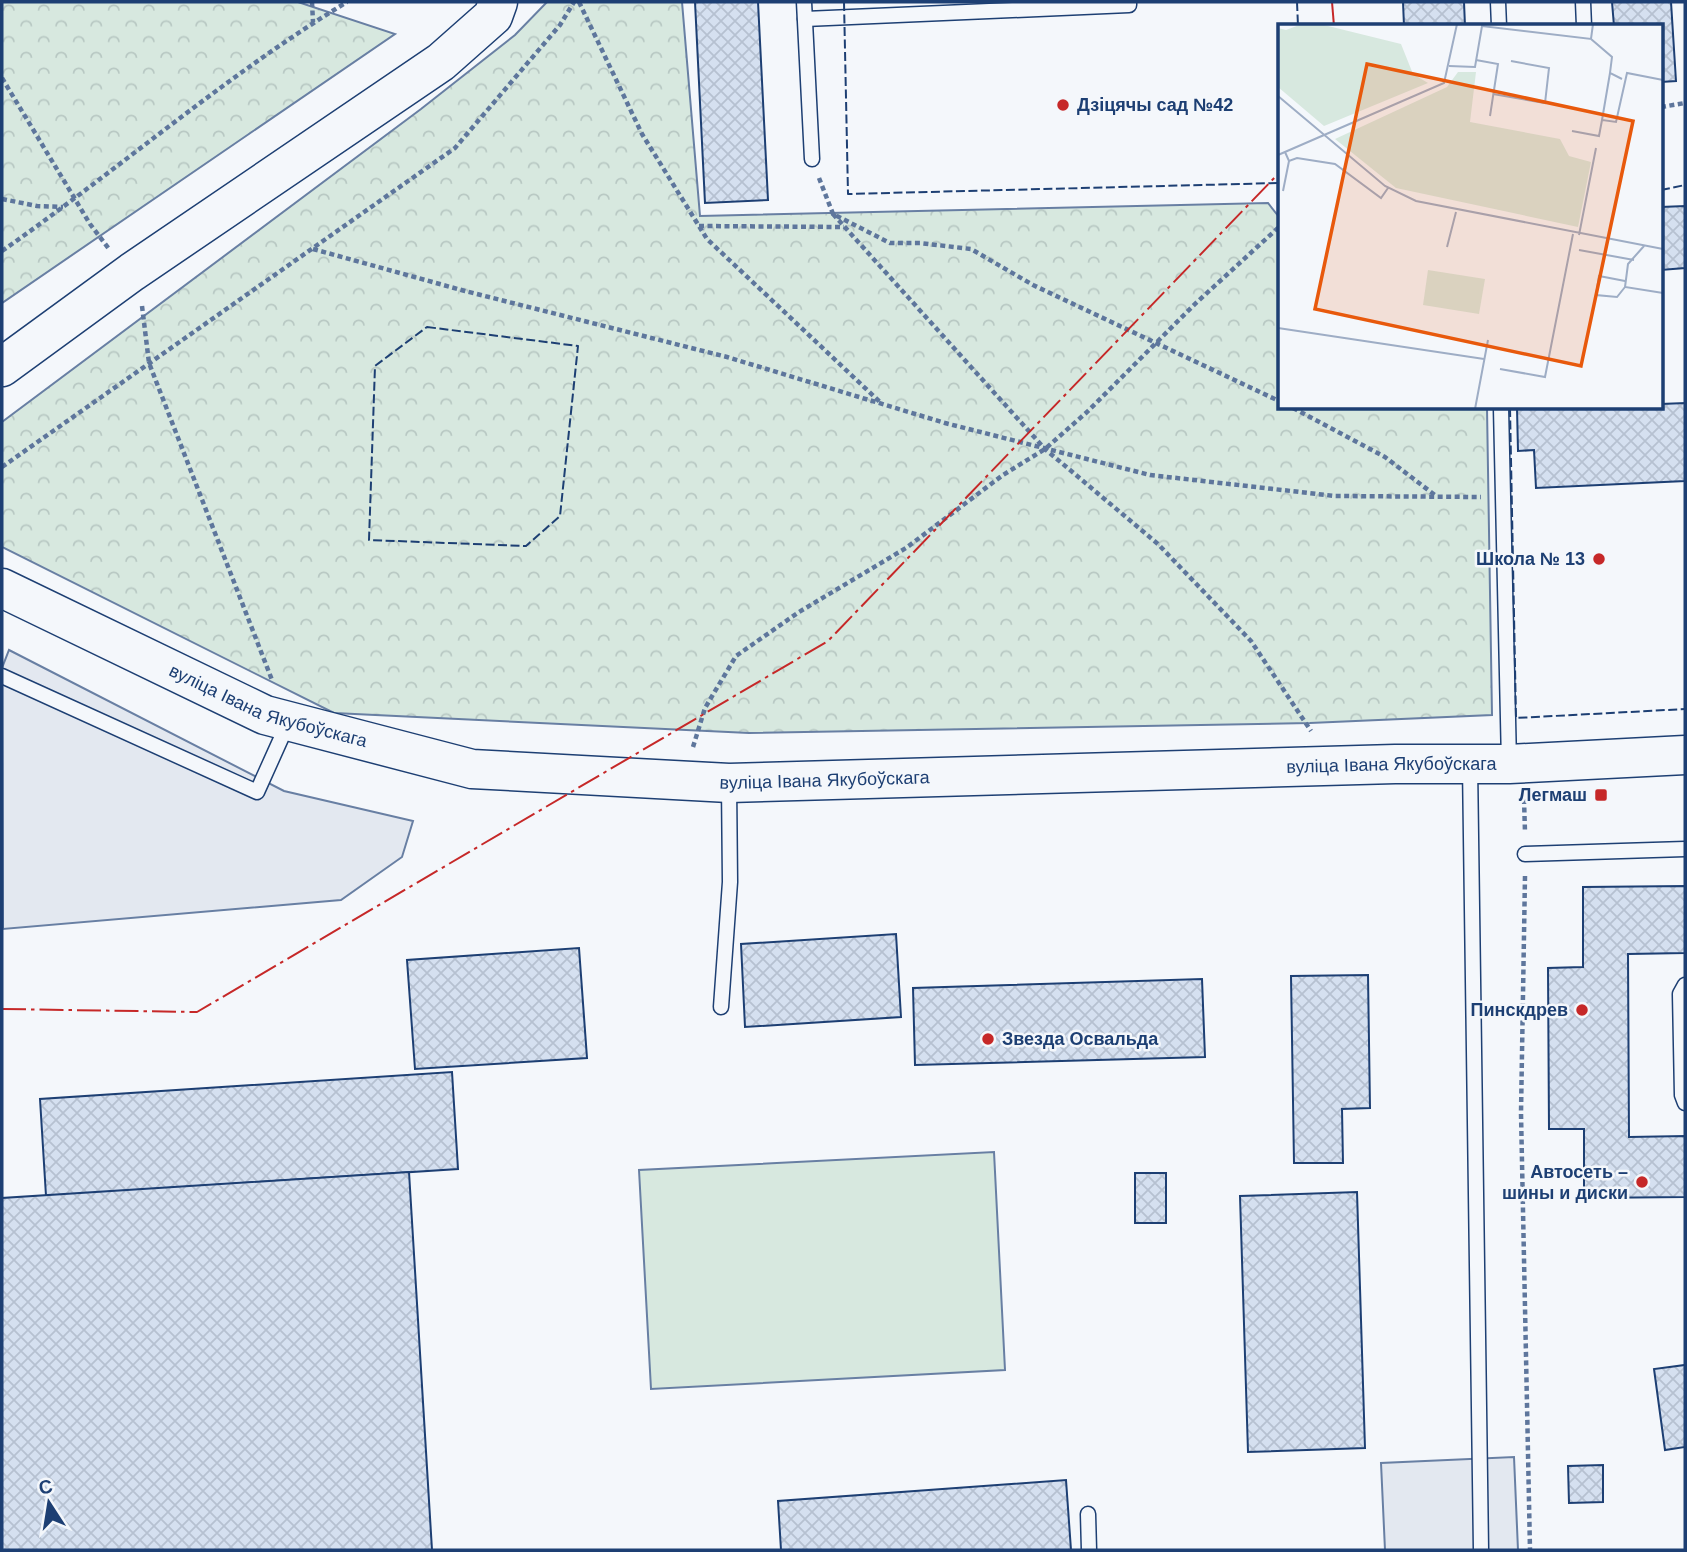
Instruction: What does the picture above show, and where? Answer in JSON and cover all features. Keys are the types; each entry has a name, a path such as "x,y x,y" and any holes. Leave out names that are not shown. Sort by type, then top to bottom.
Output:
{"street":[{"path":"2,368 132,272 441,62 493,16 498,2"},
{"name":"вуліца Івана Якубоўскага","path":"2,588 265,715 472,769 714,783 1470,763 1516,776 1685,755"}],"lane":[{"path":"804,2 812,159"},
{"path":"805,19 1129,5 1129,2"},
{"path":"1498,2 1499,24"},
{"path":"1583,2 1584,24"},
{"path":"1501,410 1516,776"},
{"path":"2,676 257,792 289,721"},
{"path":"1470,763 1480,1550"},
{"path":"714,783 730,882 721,1007"},
{"path":"1525,854 1685,849"},
{"path":"1685,985 1679,994 1682,1095 1685,1103"},
{"path":"1088,1514 1089,1550"}],"path":[{"path":"312,2 313,22"},
{"path":"2,251 65,207 186,112 313,22 346,2"},
{"path":"2,467 455,148 576,2 642,134 707,239 882,404"},
{"path":"2,78 90,224 132,272 145,315 149,363 289,721"},
{"path":"1662,107 1685,103"},
{"path":"812,159 833,214 1045,449 1158,544 1251,641 1312,732"},
{"path":"2,199 37,206 65,207"},
{"path":"833,214 890,243 971,249 1033,285 1278,401"},
{"path":"699,226 845,227"},
{"path":"714,783 692,744 705,708 736,656 799,612 906,548 1003,475 1045,449 1278,228"},
{"path":"313,248 727,357 945,423 1150,475 1335,496 1503,498"},
{"path":"1297,410 1385,457 1436,497"},
{"path":"1516,776 1525,854 1521,1113 1530,1550"}],"green space":[{"path":"2,2 298,2 395,34 2,303"},
{"path":"547,2 682,2 700,216 1268,203 1278,216 1278,410 1487,410 1492,715 1310,723 749,733 334,713 2,547 2,422 421,109 515,35"},
{"path":"994,1152 1005,1370 651,1389 639,1170"}],"shaded area":[{"path":"9,650 284,791 413,821 402,857 341,900 3,929 2,668"},
{"path":"1514,1457 1518,1550 1385,1550 1381,1463"}],"building":[{"path":"695,2 758,2 768,200 705,203"},
{"path":"1403,2 1464,2 1465,24 1404,24"},
{"path":"1612,2 1671,2 1676,81 1662,82 1662,24 1614,24"},
{"path":"1685,206 1685,268 1662,270 1662,207"},
{"path":"1685,403 1685,481 1536,488 1534,450 1518,451 1517,410 1662,410 1662,404"},
{"path":"1685,886 1685,953 1628,954 1629,1137 1685,1136 1685,1197 1584,1198 1584,1129 1549,1129 1548,968 1583,967 1583,887"},
{"path":"896,934 901,1017 745,1027 741,944"},
{"path":"579,948 587,1058 415,1069 407,960"},
{"path":"1368,975 1370,1108 1342,1109 1343,1163 1294,1163 1291,976"},
{"path":"1202,979 1205,1057 915,1065 913,988"},
{"path":"452,1072 458,1169 46,1196 40,1099"},
{"path":"409,1172 432,1550 2,1550 2,1198"},
{"path":"1135,1173 1166,1173 1166,1223 1135,1223"},
{"path":"1357,1192 1365,1448 1248,1452 1240,1196"},
{"path":"1685,1365 1685,1447 1665,1450 1654,1369"},
{"path":"1603,1465 1603,1502 1569,1503 1568,1466"},
{"path":"1066,1480 1071,1550 781,1550 778,1501"}],"fence":[{"path":"844,2 848,194 1278,183"},
{"path":"1297,2 1298,24"},
{"path":"1662,190 1685,185"},
{"path":"427,327 578,346 560,516 526,546 369,540 375,366 427,327"},
{"path":"1510,410 1516,718 1685,709"}],"power":[{"path":"1332,2 1334,24"},
{"path":"2,1009 197,1012 828,641 1278,174"}],"place":[{"name":"Дзіцячы сад №42","path":"1063,105"},
{"name":"Школа № 13","path":"1599,559"},
{"name":"Легмаш","path":"1601,795"},
{"name":"Пинскдрев","path":"1582,1010"},
{"name":"Звезда Освальда","path":"988,1039"},
{"name":"Автосеть – шины и диски","path":"1642,1182"}]}
